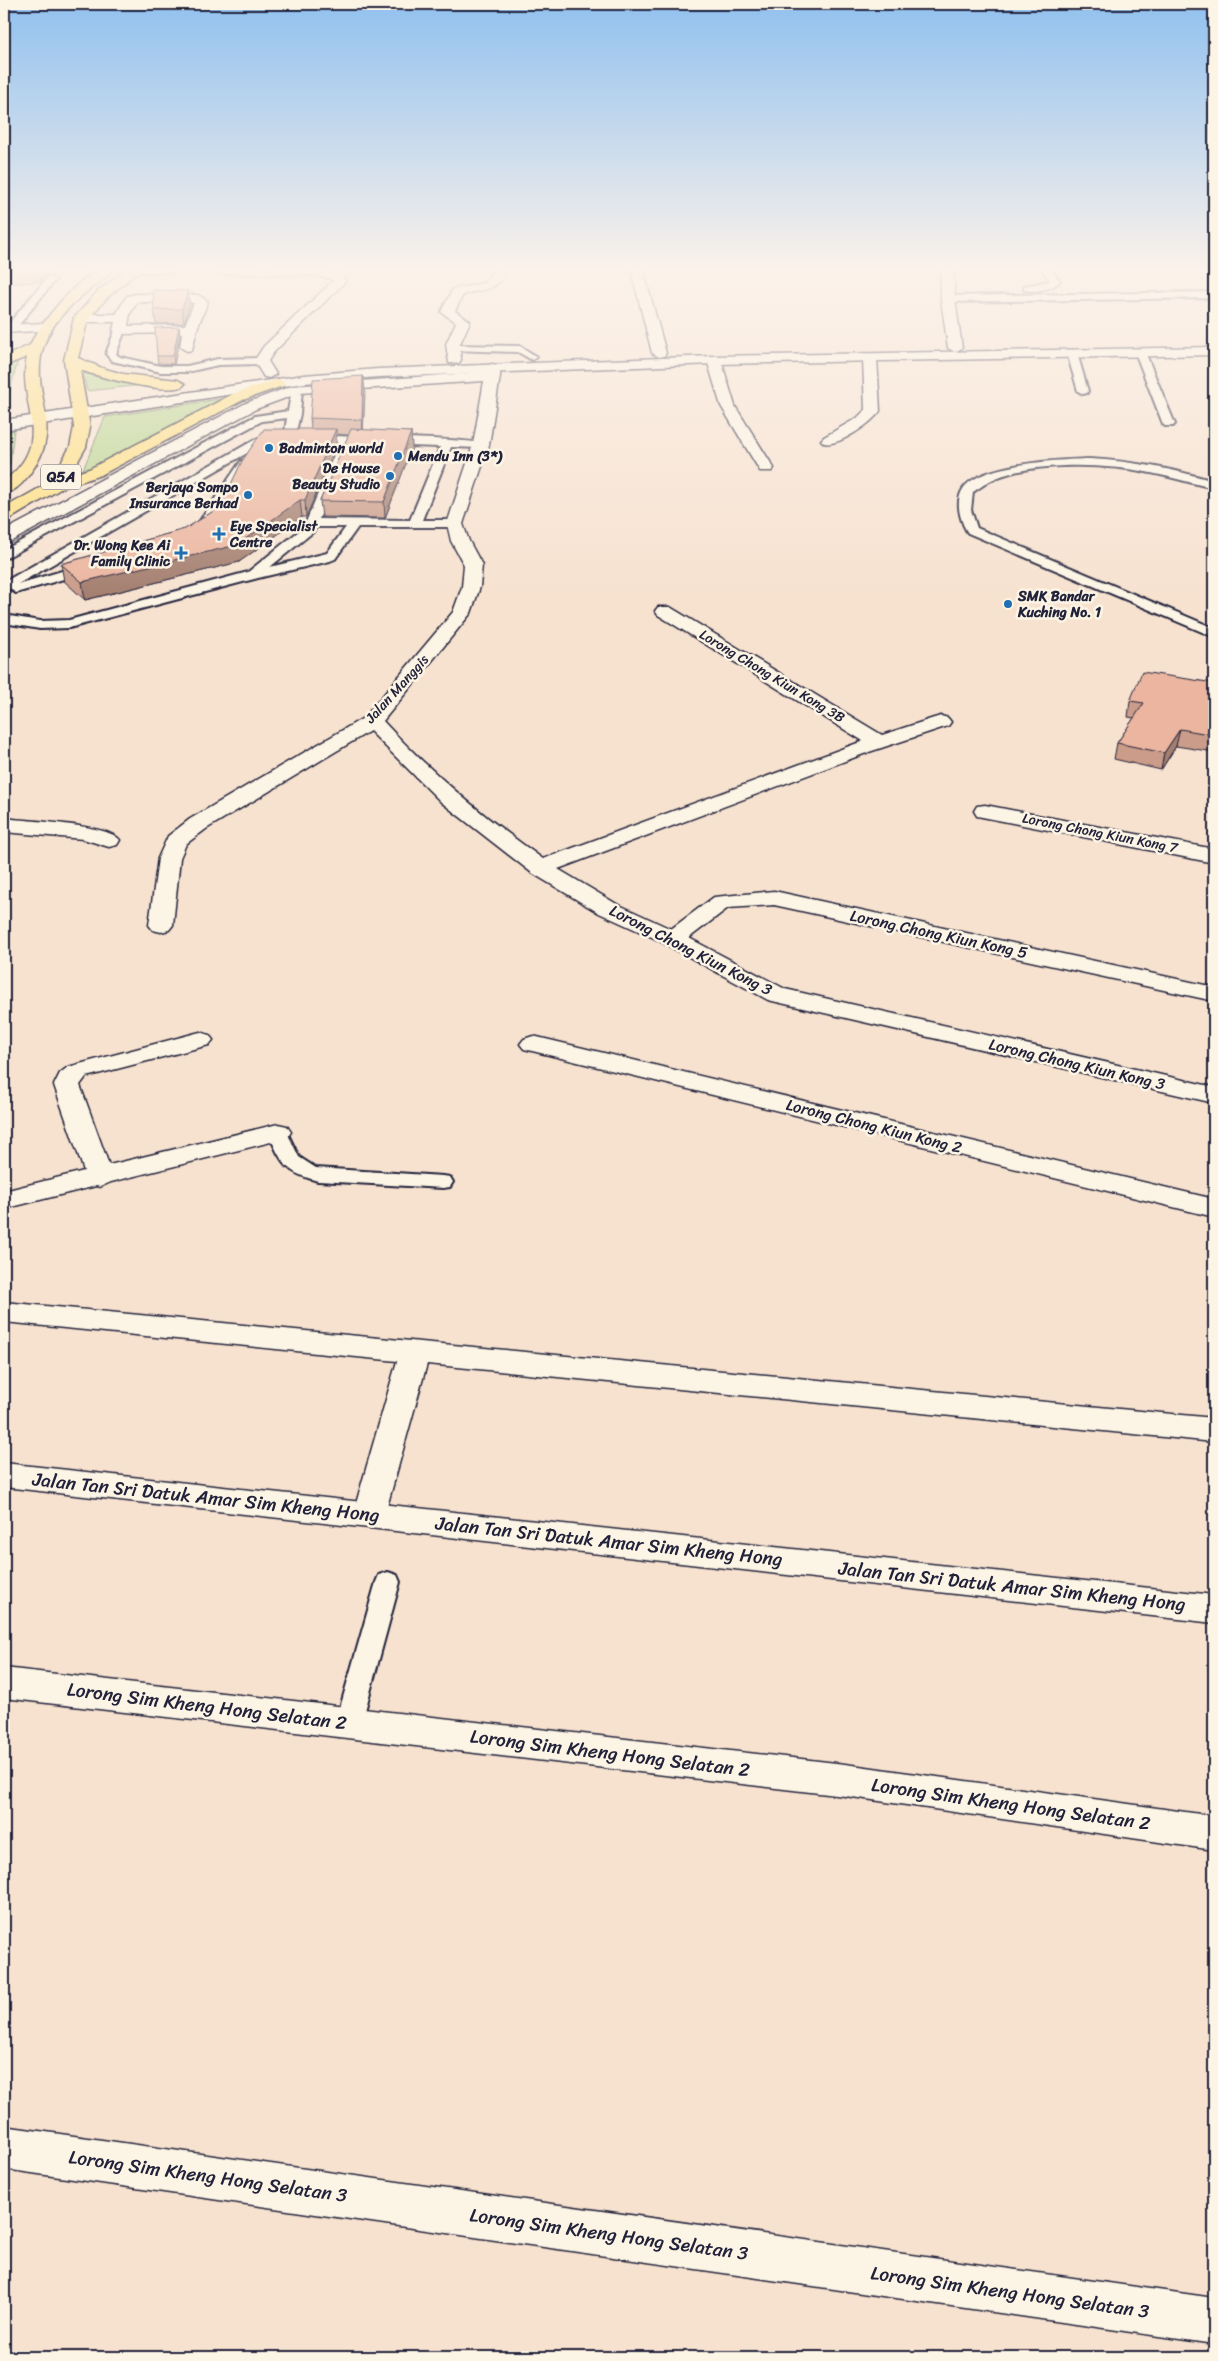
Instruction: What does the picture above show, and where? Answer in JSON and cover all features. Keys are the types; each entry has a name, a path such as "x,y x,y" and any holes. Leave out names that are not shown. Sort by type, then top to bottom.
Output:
{"main road":[{"path":"4,489 18,480 27,469 37,448 40,419 36,402 34,377"},
{"path":"74,377 78,404"},
{"path":"117,377 178,384"},
{"path":"56,486 95,472 273,379"},
{"name":"Q5A","path":"4,515 56,486 78,447 82,427 78,404"}],"street":[{"path":"20,405 56,399 78,404 286,377"},
{"path":"113,392 178,384 305,377"},
{"path":"4,538 251,406 297,389 433,377"},
{"path":"455,524 481,445 492,377"},
{"path":"719,377 728,406 766,468"},
{"path":"830,440 862,421 872,411 871,377"},
{"path":"4,425 40,419 78,404 94,394"},
{"name":"Jalan Manggis","path":"161,925 169,858 176,841 198,824 372,721 462,613 471,587 473,565 460,541 455,524"},
{"name":"Lorong Chong Kiun Kong 3B","path":"664,611 879,742"},
{"name":"Lorong Chong Kiun Kong 3","path":"372,721 398,752 460,807 540,868 598,904 673,939 732,973 777,995 1214,1096"},
{"path":"540,868 879,742 941,722"},
{"name":"Lorong Chong Kiun Kong 7","path":"985,811 1214,856"},
{"path":"4,825 85,833 109,840"},
{"name":"Lorong Chong Kiun Kong 5","path":"673,939 722,902 774,898 1214,994"},
{"path":"100,1178 67,1085 69,1079 77,1072 200,1040"},
{"name":"Lorong Chong Kiun Kong 2","path":"533,1044 1214,1208"},
{"path":"4,1200 100,1178 278,1132"},
{"path":"4,1312 1214,1430"},
{"path":"369,1514 414,1353"},
{"name":"Jalan Tan Sri Datuk Amar Sim Kheng Hong","path":"4,1475 1214,1608"},
{"name":"Lorong Sim Kheng Hong Selatan 2","path":"4,1683 845,1780 1214,1833"},
{"name":"Lorong Sim Kheng Hong Selatan 3","path":"4,2147 1214,2321"}],"lane":[{"path":"1079,377 1083,391"},
{"path":"1150,377 1169,424"},
{"path":"290,438 295,414 297,389"},
{"path":"4,555 259,418 295,414"},
{"path":"4,587 260,441 271,438 290,438 481,445"},
{"path":"253,575 309,529 346,440"},
{"path":"185,538 201,528 260,441"},
{"path":"414,524 447,443"},
{"path":"1214,485 1146,466 1111,462 1067,462 1017,468 992,476 968,490 964,502 966,519 972,530 1214,633"},
{"path":"312,523 455,524"},
{"path":"4,619 40,625 69,624 253,575 326,558 331,556 355,523"},
{"path":"4,592 99,564"},
{"path":"278,1132 292,1162 302,1172 318,1176 443,1182"},
{"path":"349,1722 388,1582"}],"green space":[{"path":"4,377 13,377 8,398 4,398"},
{"path":"84,377 104,377 143,385 87,391"},
{"path":"226,398 82,472 105,417"},
{"path":"14,430 10,464 4,461 4,432"}],"building":[{"path":"363,377 362,420 310,418 313,379"},
{"path":"264,429 336,429 305,500 300,500 237,545 82,582 61,564 185,529 220,507 242,461"},
{"path":"351,429 411,432 384,502 320,501"},
{"path":"1142,672 1214,683 1214,735 1180,729 1164,753 1117,743 1144,703 1130,701"}],"place":[{"name":"Badminton world","path":"269,448"},
{"name":"Mendu Inn (3*)","path":"398,456"},
{"name":"De House Beauty Studio","path":"390,476"},
{"name":"Berjaya Sompo Insurance Berhad","path":"248,495"},
{"name":"Eye Specialist Centre","path":"219,534"},
{"name":"Dr. Wong Kee Ai Family Clinic","path":"181,553"},
{"name":"SMK Bandar Kuching No. 1","path":"1008,604"}]}
